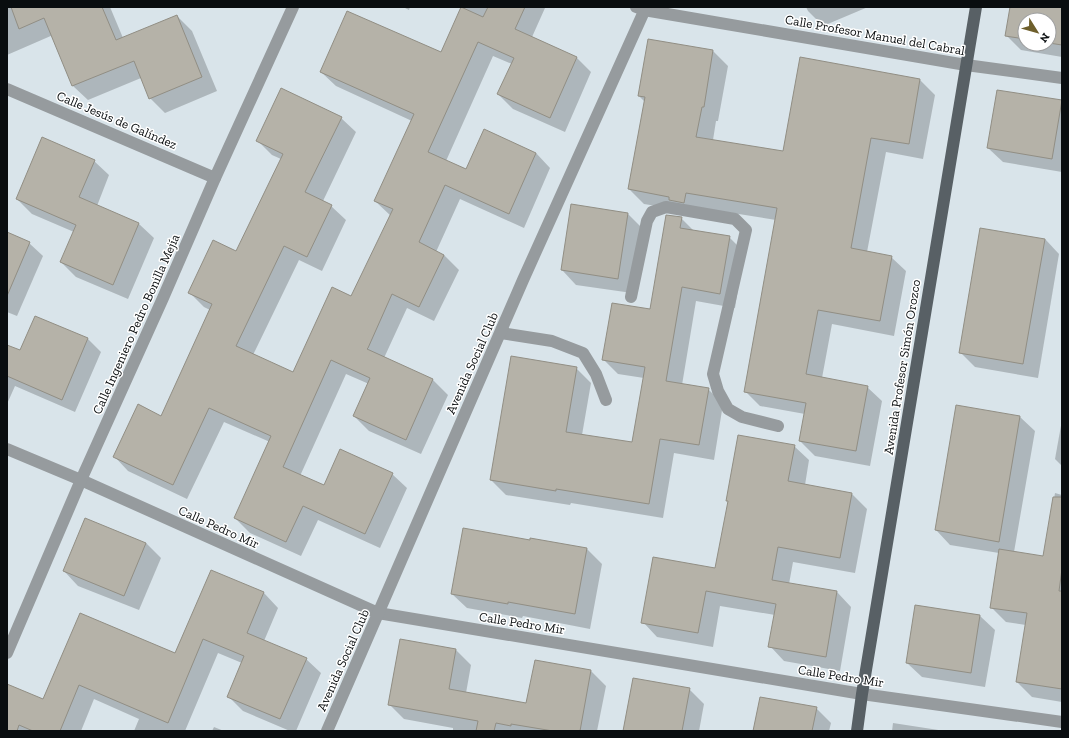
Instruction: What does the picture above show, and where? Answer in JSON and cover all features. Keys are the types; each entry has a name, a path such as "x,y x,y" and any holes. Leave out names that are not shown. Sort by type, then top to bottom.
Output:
{"main road":[{"name":"Avenida Profesor Simón Orozco","path":"857,731 976,7"}],"street":[{"name":"Calle Ingeniero Pedro Bonilla Mejía","path":"7,653 81,480 164,298 215,178 293,7"},
{"name":"Calle Profesor Manuel del Cabral","path":"642,8 966,65 1062,78"},
{"name":"Avenida Social Club","path":"327,731 642,8"},
{"name":"Calle Jesús de Galíndez","path":"7,89 215,178"},
{"path":"631,297 648,221 652,212 666,207 736,219 746,230 713,374 718,391 728,409 742,417 778,426"},
{"path":"501,333 552,340 583,353 596,374 606,400"},
{"name":"Calle Pedro Mir","path":"7,449 81,480 378,613 862,694 1062,722"}],"building":[{"path":"11,7 102,7 116,40 177,15 202,77 149,99 134,61 72,86 44,18 19,29"},
{"path":"461,7 483,17 488,7 525,7 515,29 577,57 550,118 497,94 514,58 478,42 428,152 466,169 484,129 536,153 509,214 445,185 419,242 444,255 419,307 392,294 367,349 433,379 406,440 353,416 370,378 331,360 283,467 324,485 340,449 393,473 365,534 303,506 286,542 234,518 271,436 209,408 173,485 113,457 138,404 161,416 212,304 188,293 213,240 236,251 283,154 256,141 281,88 342,117 305,192 332,205 307,257 284,246 236,346 293,372 332,287 351,296 393,209 374,201 414,114 320,72 347,11 441,52"},
{"path":"1010,7 1062,7 1062,45 1057,44 1057,12 1017,12 1017,38 1005,36"},
{"path":"648,39 713,50 704,107 702,107 696,137 783,151 800,57 920,79 909,144 871,138 851,248 892,256 880,321 818,310 806,374 868,386 856,451 799,441 806,403 744,392 777,208 686,193 684,203 669,200 669,197 628,189 645,97 638,96"},
{"path":"997,90 1062,100 1052,159 987,148"},
{"path":"42,137 95,160 79,197 139,223 113,285 60,262 76,225 16,199"},
{"path":"571,204 628,213 618,279 561,270"},
{"path":"666,215 682,217 680,228 730,236 720,294 682,287 666,381 709,388 699,445 660,439 649,504 490,480 511,356 577,367 566,432 632,442 645,367 602,360 612,303 650,309"},
{"path":"980,228 1045,239 1023,364 959,353"},
{"path":"7,232 30,242 7,296"},
{"path":"35,316 88,338 62,400 7,376 7,345 20,350"},
{"path":"956,405 1020,416 999,542 935,530"},
{"path":"738,435 795,445 788,481 852,493 840,558 778,547 772,580 837,591 826,657 768,647 776,604 706,591 698,633 641,623 653,557 715,568 728,501 726,501"},
{"path":"1053,497 1062,497 1062,569 1059,591 1062,591 1062,689 1016,682 1027,613 990,608 999,549 1043,556"},
{"path":"85,518 146,543 124,596 63,571"},
{"path":"463,528 587,548 575,614 451,594"},
{"path":"211,570 264,592 247,633 307,658 280,719 227,697 244,656 203,639 168,723 79,685 60,731 33,731 19,725 17,731 7,731 7,684 43,699 80,613 175,653"},
{"path":"915,605 980,615 971,673 906,663"},
{"path":"400,639 456,649 449,689 526,703 535,660 591,670 580,731 553,731 496,723 494,731 476,731 478,721 388,705"},
{"path":"633,678 690,688 682,731 623,731"},
{"path":"760,697 817,707 812,731 753,731"}]}
